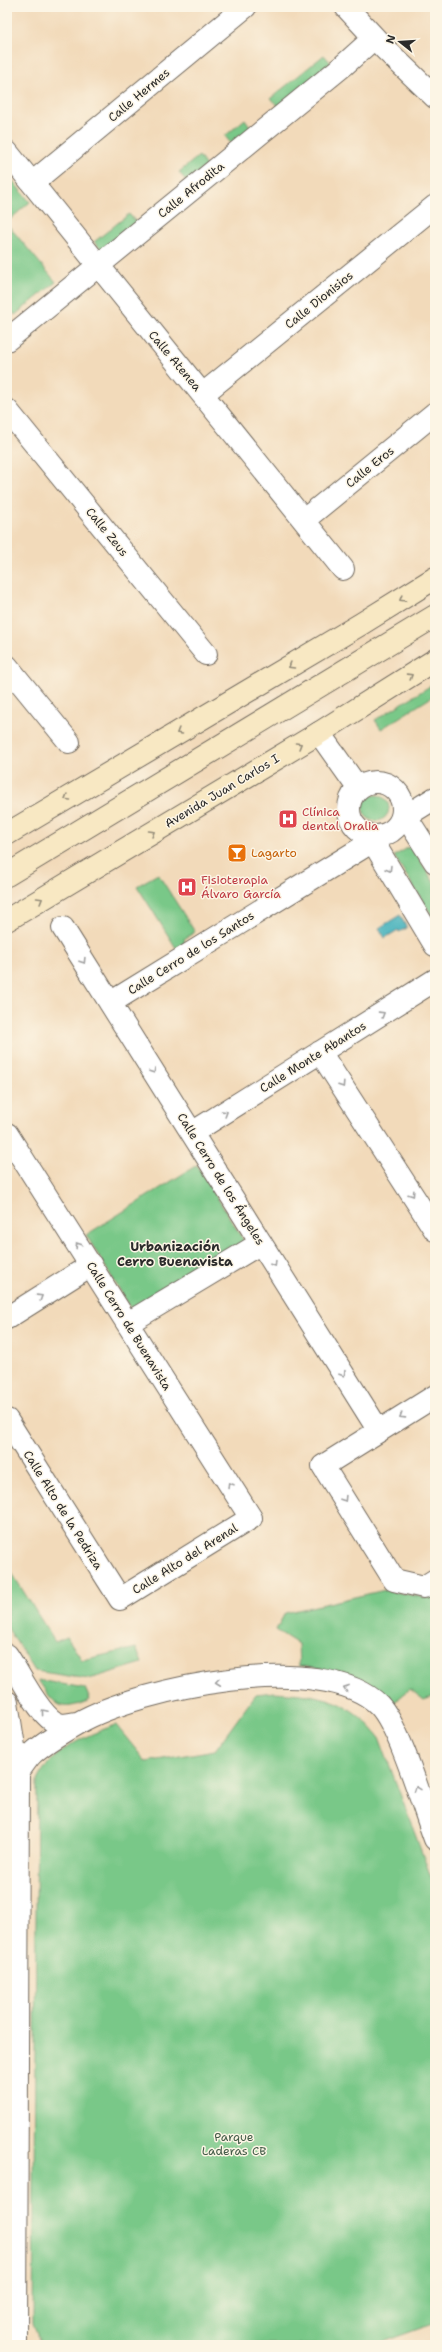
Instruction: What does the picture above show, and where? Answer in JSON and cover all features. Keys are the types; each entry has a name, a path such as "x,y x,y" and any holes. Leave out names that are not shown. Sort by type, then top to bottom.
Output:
{"main road":[{"path":"7,834 361,624 435,578"},
{"path":"7,875 435,616"},
{"name":"Avenida Juan Carlos I","path":"7,920 319,733 435,660"}],"street":[{"name":"Calle Hermes","path":"32,183 245,7"},
{"path":"346,7 374,38 435,97"},
{"name":"Calle Afrodita","path":"7,340 350,60 374,38"},
{"name":"Calle Atenea","path":"7,152 84,245 97,267 203,394 344,569"},
{"name":"Calle Dionisios","path":"203,394 435,206"},
{"name":"Calle Zeus","path":"7,410 206,654"},
{"name":"Calle Eros","path":"304,520 435,413"},
{"path":"7,666 69,742"},
{"path":"319,733 358,788"},
{"path":"403,810 397,825 390,832 375,836 358,830 349,816 349,804 362,784 376,781 390,785 400,797 403,810 435,862"},
{"path":"403,810 414,811 435,798"},
{"path":"369,835 435,945"},
{"name":"Calle Cerro de los Santos","path":"110,1003 365,846 369,835"},
{"name":"Calle Cerro de los Ángeles","path":"62,928 379,1431"},
{"name":"Calle Monte Abantos","path":"192,1133 435,980"},
{"path":"320,1052 435,1230"},
{"name":"Calle Cerro de Buenavista","path":"7,1134 251,1518"},
{"path":"128,1323 261,1243"},
{"path":"7,1318 91,1265"},
{"path":"435,1396 323,1466 394,1580 424,1587 435,1580"},
{"name":"Calle Alto de la Pedriza","path":"7,1420 120,1599"},
{"name":"Calle Alto del Arenal","path":"120,1599 251,1518"},
{"path":"7,1655 38,1705 49,1718 62,1725 78,1723"},
{"path":"18,1772 33,1753 78,1723 128,1702 166,1691 202,1684 294,1676 334,1683 360,1693 379,1705 394,1729 435,1839"},
{"path":"7,1702 18,1772 16,2345"},
{"path":"7,2046 18,2028"},
{"path":"7,2136 17,2156"}],"green space":[{"path":"324,55 331,63 279,107 271,98"},
{"path":"245,119 252,129 232,145 225,136"},
{"path":"199,156 206,166 187,182 179,172"},
{"path":"7,174 30,202 7,222"},
{"path":"129,214 137,223 101,249 94,242"},
{"path":"7,224 56,282 15,315 7,306"},
{"path":"435,683 435,695 381,729 375,720"},
{"path":"376,795 385,799 389,808 385,817 376,821 367,817 363,808 367,799"},
{"path":"411,846 435,884 435,920 394,856"},
{"path":"158,874 195,932 184,939 185,943 176,948 137,886"},
{"path":"197,1165 244,1241 132,1310 86,1235"},
{"path":"7,1565 55,1642 67,1637 82,1660 136,1648 142,1663 89,1679 35,1671 7,1627"},
{"path":"385,1590 427,1598 435,1593 435,1696 424,1700 410,1689 392,1704 373,1688 350,1676 312,1667 299,1666 298,1644 276,1630 285,1613"},
{"path":"38,1680 85,1688 90,1700 71,1706 59,1705 49,1696"},
{"name":"Parque Laderas CB","path":"274,1692 321,1697 345,1706 368,1724 379,1737 435,1888 435,2323 374,2345 44,2345 40,2342 33,2324 37,1781 43,1770 60,1753 81,1739 116,1725 146,1762 215,1750 256,1694"}],"water":[{"path":"400,915 407,928 399,932 398,930 385,938 379,928"}],"place":[{"name":"Clínica dental Oralia","path":"288,819"},
{"name":"Lagarto","path":"237,853"},
{"name":"Fisioterapia Álvaro García","path":"187,887"}],"district":[{"name":"Urbanización Cerro Buenavista","path":"175,1254"}]}
